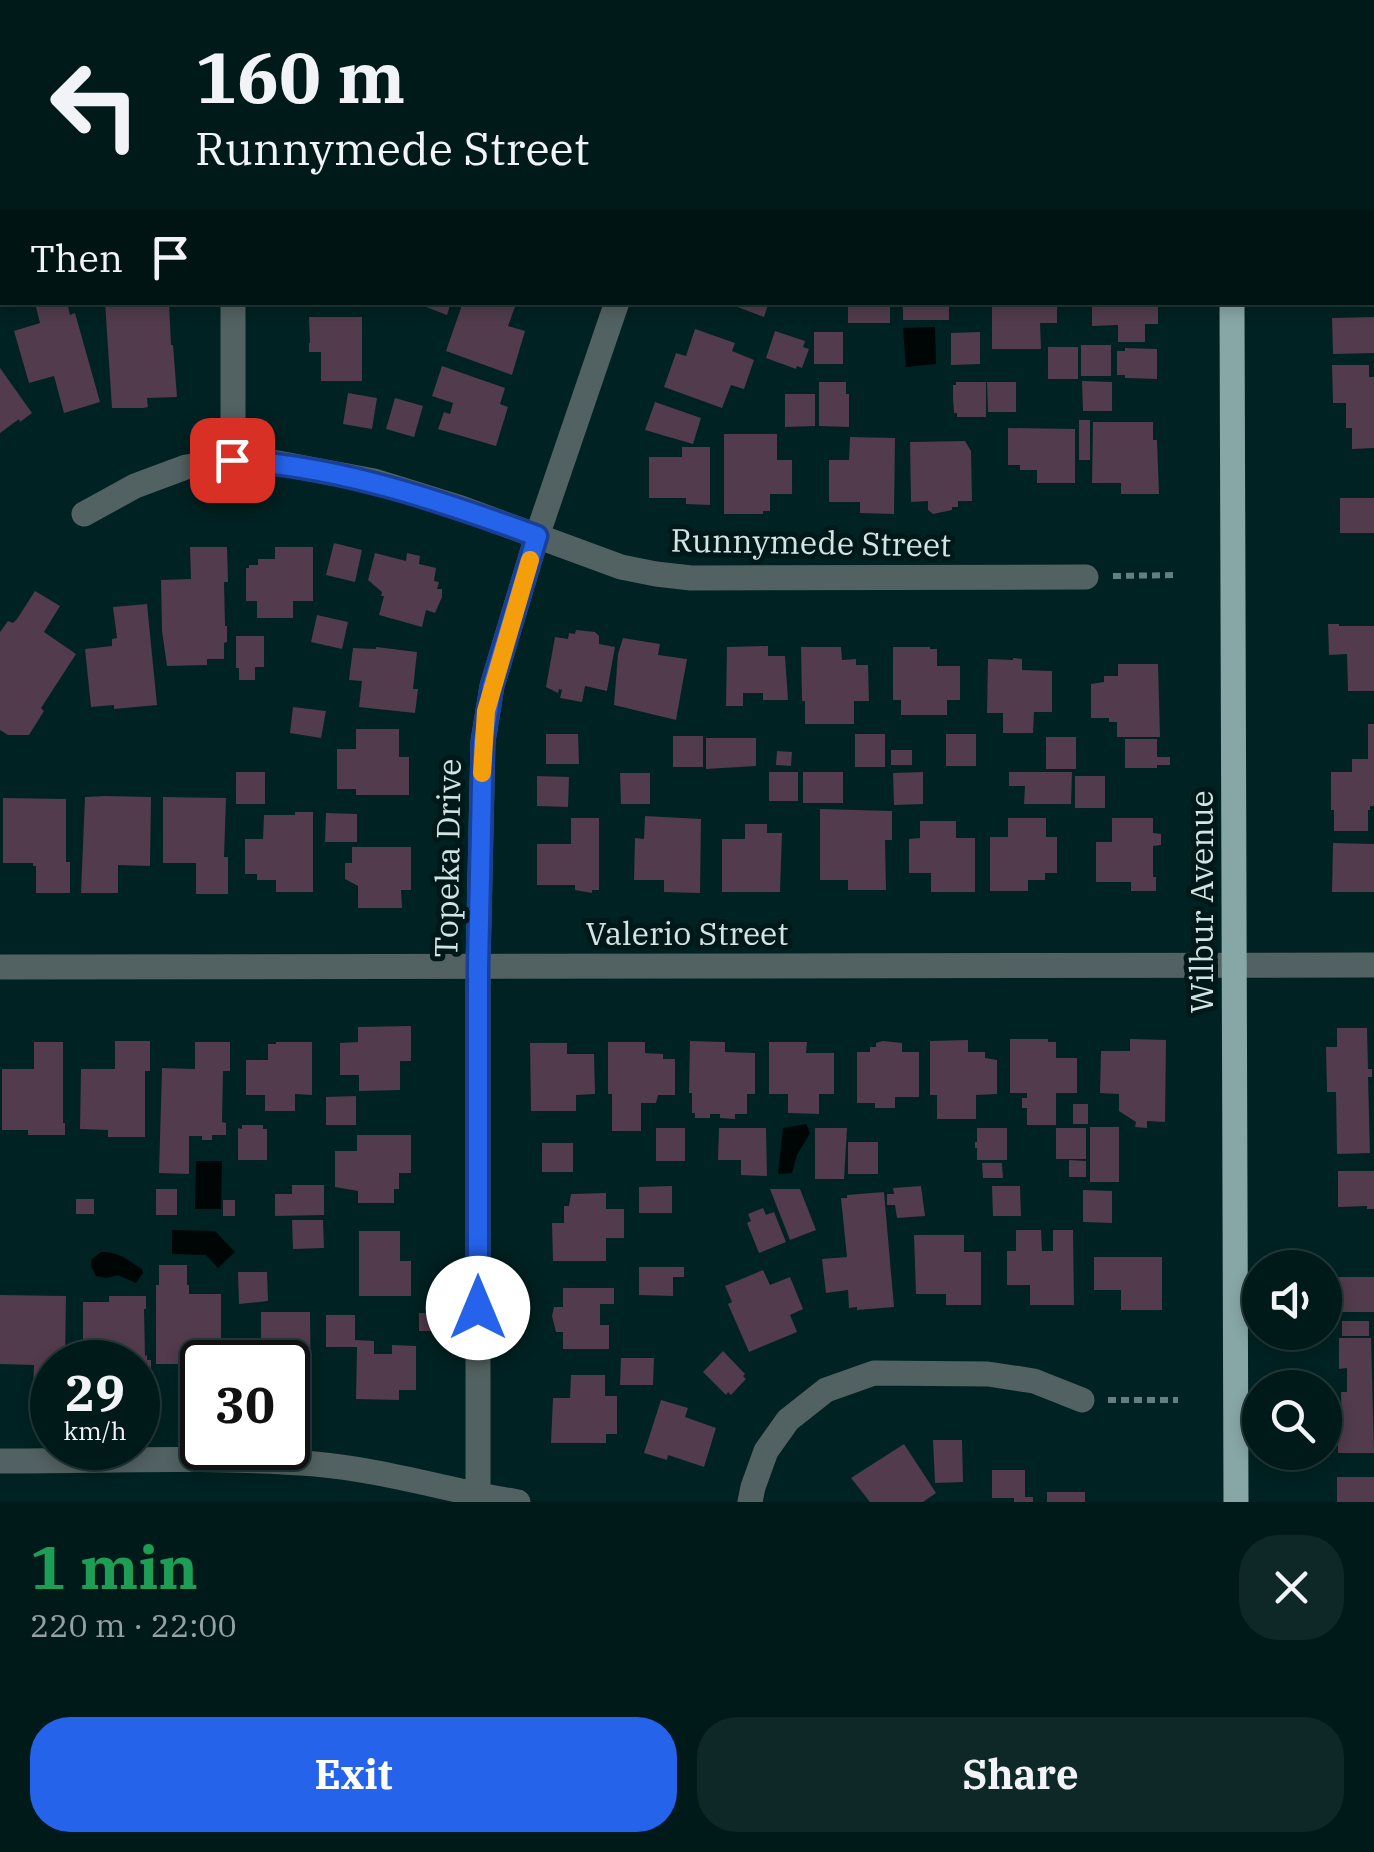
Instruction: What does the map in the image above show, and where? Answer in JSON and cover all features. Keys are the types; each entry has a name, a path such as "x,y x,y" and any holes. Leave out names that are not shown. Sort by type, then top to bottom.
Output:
{"main road":[{"name":"Wilbur Avenue","path":"1232,305 1236,1502"}],"street":[{"path":"232,305 232,460"},
{"name":"Topeka Drive","path":"478,1496 478,966 486,711 537,536 616,305"},
{"name":"Runnymede Street","path":"84,514 135,486 186,467 232,460 278,463 374,481 461,508 621,567 656,574 691,578 1086,576"},
{"name":"Valerio Street","path":"0,967 1374,966"},
{"path":"750,1502 766,1452 788,1420 826,1390 874,1372 988,1374 1034,1381 1082,1400"},
{"path":"0,1461 253,1461 318,1465 518,1502"}],"path":[{"path":"1086,576 1178,576"},
{"path":"1082,1400 1178,1400"}],"shaded area":[{"path":"935,327 936,364 906,367 903,328"},
{"path":"806,1124 810,1133 792,1173 778,1174 783,1128"},
{"path":"196,1161 222,1161 221,1209 195,1209"},
{"path":"172,1230 215,1231 235,1252 218,1268 206,1255 172,1254"},
{"path":"101,1252 123,1257 143,1273 136,1283 118,1275 96,1276 92,1259"}],"building":[{"path":"68,305 70,315 75,313 100,402 64,413 54,376 29,383 14,331 40,323 36,307"},
{"path":"105,305 169,305 177,397 147,398 148,407 143,408 112,408"},
{"path":"421,305 450,305 447,315"},
{"path":"462,305 516,305 508,326 525,331 512,375 446,351"},
{"path":"732,305 768,305 764,317"},
{"path":"848,305 890,305 890,323 848,323"},
{"path":"903,305 949,305 949,320 903,320"},
{"path":"992,305 1057,305 1057,323 1040,323 1041,349 992,349"},
{"path":"1092,305 1158,305 1158,324 1145,324 1145,342 1118,342 1118,325 1092,326"},
{"path":"309,317 362,317 362,381 321,381 321,352 309,352"},
{"path":"1374,317 1374,353 1333,354 1332,318"},
{"path":"695,329 735,343 732,351 754,360 744,389 731,385 722,408 664,387 676,353 686,356"},
{"path":"775,331 805,341 803,347 809,349 802,368 766,358"},
{"path":"814,332 843,332 843,364 814,364"},
{"path":"980,332 980,364 951,365 951,333"},
{"path":"1081,345 1111,345 1111,376 1081,376"},
{"path":"1048,347 1078,347 1078,379 1048,379"},
{"path":"1157,349 1157,379 1117,375 1117,351"},
{"path":"1332,365 1369,365 1369,377 1374,377 1374,448 1352,449 1352,428 1346,428 1346,403 1333,403"},
{"path":"442,366 505,388 500,404 508,407 496,446 438,429 444,412 450,414 453,403 432,396"},
{"path":"0,368 32,413 0,433"},
{"path":"1082,381 1112,382 1112,411 1083,411"},
{"path":"819,382 846,382 849,427 819,426"},
{"path":"956,382 986,382 986,417 957,417 953,399"},
{"path":"987,382 1016,382 1016,412 988,412"},
{"path":"348,393 377,398 372,429 343,424"},
{"path":"785,394 815,394 815,426 785,427"},
{"path":"395,398 423,406 414,437 386,429"},
{"path":"655,402 701,418 693,444 645,430"},
{"path":"1079,420 1090,420 1090,460 1079,460"},
{"path":"1093,422 1153,422 1159,494 1121,494 1121,483 1092,483"},
{"path":"1008,428 1075,429 1075,483 1037,483 1037,470 1008,465"},
{"path":"724,434 777,434 777,460 792,460 792,494 770,494 770,511 763,514 724,514"},
{"path":"850,437 895,438 894,514 860,513 860,502 829,502 829,460 849,460"},
{"path":"965,441 971,451 972,501 958,501 958,507 933,514 928,510 928,501 911,502 910,442"},
{"path":"682,447 710,447 710,505 686,504 686,498 649,498 649,457 682,457"},
{"path":"1340,498 1374,498 1374,533 1340,533"},
{"path":"334,543 362,550 355,582 326,575"},
{"path":"190,547 227,547 224,659 207,659 207,665 167,666 161,580 191,579"},
{"path":"275,547 313,547 313,601 293,601 293,618 257,618 257,601 246,601 246,568 258,565 258,559 275,559"},
{"path":"375,553 406,561 407,553 420,556 419,564 436,568 434,581 439,582 437,589 442,589 442,597 435,613 426,610 422,627 379,615 384,596 368,580"},
{"path":"35,591 60,606 44,632 76,654 41,708 44,711 29,735 8,735 0,730 0,632 8,621 13,623 17,619"},
{"path":"147,604 157,705 91,707 85,649 112,646 112,639 117,638 113,607"},
{"path":"317,615 348,622 342,649 311,642"},
{"path":"1328,624 1374,626 1374,691 1348,691 1347,654 1329,655"},
{"path":"576,630 595,632 599,644 615,647 607,691 585,686 582,702 560,698 562,690 558,693 546,687 555,637 568,639 569,633 575,634"},
{"path":"236,636 264,636 264,667 255,667 255,680 239,680"},
{"path":"623,638 660,644 658,655 687,659 676,720 614,705"},
{"path":"768,646 768,656 785,656 788,700 763,700 763,693 743,693 743,706 726,706 727,647"},
{"path":"801,647 841,647 842,660 856,659 856,665 868,665 869,701 854,701 854,724 805,724"},
{"path":"893,647 930,647 937,649 937,666 960,666 960,700 947,700 947,715 901,715 901,700 893,700"},
{"path":"353,648 417,652 415,713 359,707 362,681 349,680"},
{"path":"988,659 1022,659 1022,670 1052,671 1052,712 1034,712 1033,733 1003,733 1003,713 987,713"},
{"path":"1118,664 1158,664 1160,737 1117,737 1117,722 1091,718 1091,684 1104,682 1104,676 1118,676"},
{"path":"293,707 326,711 321,738 290,733"},
{"path":"1368,724 1374,724 1374,806 1368,810 1368,831 1334,831 1331,772 1352,772 1352,759 1368,759"},
{"path":"356,729 399,729 399,757 409,757 409,795 356,795 356,789 337,789 337,749 356,749"},
{"path":"546,734 578,734 579,764 546,764"},
{"path":"855,734 885,734 885,767 855,767"},
{"path":"946,734 976,734 976,766 946,766"},
{"path":"673,736 703,736 703,767 673,767"},
{"path":"1046,737 1076,737 1076,769 1046,769"},
{"path":"706,738 756,738 756,766 706,769"},
{"path":"1125,739 1157,739 1157,757 1170,757 1170,765 1125,768"},
{"path":"891,750 912,750 912,765 891,765"},
{"path":"777,751 792,752 791,766 776,765"},
{"path":"236,772 265,772 265,804 236,804"},
{"path":"769,772 798,772 798,801 769,801"},
{"path":"803,772 843,772 843,803 803,803"},
{"path":"923,772 923,804 894,805 893,773"},
{"path":"1009,772 1072,772 1071,804 1024,804 1025,786 1009,786"},
{"path":"620,773 650,773 650,804 621,804"},
{"path":"537,776 569,777 568,807 537,806"},
{"path":"1075,776 1105,776 1105,808 1075,808"},
{"path":"85,797 151,797 150,866 118,865 118,893 81,893"},
{"path":"163,797 226,798 224,857 228,857 228,894 196,894 196,863 163,863"},
{"path":"3,798 66,799 70,893 36,893 33,863 3,863"},
{"path":"820,809 892,811 892,840 885,840 886,890 848,890 848,880 820,880"},
{"path":"313,812 313,892 276,892 276,880 257,880 257,874 245,874 245,839 263,839 264,815"},
{"path":"326,813 357,814 357,842 325,842"},
{"path":"645,816 701,819 700,893 664,892 664,880 634,880 635,838 644,839"},
{"path":"571,818 599,818 599,890 592,893 575,890 575,885 537,885 537,844 571,844"},
{"path":"1008,818 1046,818 1046,837 1057,837 1057,873 1045,873 1045,880 1028,880 1028,891 990,891 990,837 1008,837"},
{"path":"1112,818 1153,818 1153,833 1161,834 1161,845 1153,846 1156,891 1131,891 1131,882 1096,882 1096,842 1112,842"},
{"path":"920,821 956,821 956,838 975,838 975,892 931,892 931,873 909,873 909,839 920,838"},
{"path":"745,824 767,824 767,833 782,833 780,892 722,892 722,839 745,839"},
{"path":"1333,843 1374,844 1374,892 1332,892"},
{"path":"352,847 411,847 411,890 401,890 402,908 358,908 358,886 345,879 345,863 352,863"},
{"path":"411,1026 411,1061 400,1061 400,1090 359,1091 359,1075 340,1075 340,1043 358,1042 358,1027"},
{"path":"1337,1028 1367,1028 1368,1069 1372,1069 1372,1077 1368,1077 1370,1153 1337,1154 1336,1092 1327,1092 1326,1047 1337,1047"},
{"path":"1010,1039 1048,1039 1056,1042 1056,1058 1077,1058 1077,1093 1056,1093 1056,1125 1027,1125 1027,1108 1022,1108 1022,1098 1027,1098 1027,1093 1010,1093"},
{"path":"1130,1039 1166,1040 1165,1122 1147,1121 1147,1128 1135,1127 1136,1122 1119,1111 1119,1094 1100,1093 1101,1051 1130,1051"},
{"path":"968,1040 968,1052 985,1052 985,1058 997,1060 997,1094 976,1095 976,1119 937,1119 937,1095 930,1095 930,1041"},
{"path":"115,1041 150,1041 150,1071 145,1071 145,1137 108,1137 108,1130 80,1129 81,1069 115,1069"},
{"path":"690,1041 725,1042 725,1052 755,1053 755,1094 747,1094 747,1114 735,1114 735,1119 720,1118 720,1114 695,1118 689,1093"},
{"path":"883,1041 902,1043 902,1052 919,1052 919,1097 895,1097 895,1108 857,1103 857,1052 870,1052 870,1047"},
{"path":"34,1042 63,1042 65,1135 2,1130 2,1069 34,1069"},
{"path":"195,1042 230,1042 230,1071 223,1071 222,1122 226,1123 226,1135 212,1135 212,1140 189,1136 189,1174 159,1173 162,1068 195,1069"},
{"path":"312,1042 312,1095 295,1094 295,1111 265,1111 265,1095 246,1095 246,1060 268,1060 268,1044"},
{"path":"608,1042 645,1042 645,1053 675,1059 675,1095 658,1095 656,1103 641,1103 641,1131 612,1131"},
{"path":"769,1042 807,1042 806,1053 834,1053 834,1094 819,1094 819,1114 788,1113 788,1094 769,1094"},
{"path":"530,1043 567,1043 567,1054 594,1054 595,1094 576,1095 576,1111 531,1111"},
{"path":"356,1096 356,1125 326,1125 326,1097"},
{"path":"1073,1104 1088,1104 1088,1124 1073,1124"},
{"path":"242,1125 263,1125 267,1129 267,1160 238,1160 238,1128 242,1129"},
{"path":"1090,1127 1119,1127 1119,1182 1090,1182"},
{"path":"656,1128 685,1128 685,1161 656,1161"},
{"path":"719,1128 766,1128 767,1176 741,1175 741,1160 718,1160"},
{"path":"815,1128 847,1128 844,1179 815,1179"},
{"path":"977,1128 1007,1128 1007,1160 977,1160"},
{"path":"1056,1128 1086,1128 1086,1159 1056,1159"},
{"path":"357,1135 411,1135 411,1173 399,1173 394,1203 358,1203 358,1191 335,1187 335,1151 357,1151"},
{"path":"848,1142 878,1142 878,1174 848,1174"},
{"path":"542,1143 573,1143 573,1172 542,1172"},
{"path":"1069,1160 1086,1161 1086,1177 1069,1177"},
{"path":"982,1163 1002,1163 1003,1178 983,1178"},
{"path":"1338,1171 1374,1171 1374,1209 1338,1207"},
{"path":"292,1185 324,1185 324,1215 275,1216 275,1194 292,1194"},
{"path":"672,1186 672,1213 639,1213 639,1187"},
{"path":"921,1186 925,1216 897,1218 895,1205 887,1205 887,1194 894,1194 893,1188"},
{"path":"992,1186 1020,1186 1021,1216 993,1216"},
{"path":"156,1189 177,1189 177,1215 156,1215"},
{"path":"770,1189 800,1189 816,1230 790,1240"},
{"path":"1083,1190 1112,1191 1112,1223 1083,1222"},
{"path":"884,1192 894,1307 849,1308 848,1290 826,1293 822,1259 847,1257 841,1198"},
{"path":"606,1193 606,1209 624,1209 624,1238 606,1238 606,1261 553,1261 552,1223 564,1223 564,1206 569,1206 571,1194"},
{"path":"76,1199 94,1199 94,1214 76,1214"},
{"path":"223,1200 235,1200 235,1216 223,1216"},
{"path":"763,1208 766,1215 774,1212 786,1242 759,1253 747,1223 751,1221 748,1214"},
{"path":"292,1220 323,1220 324,1248 293,1249"},
{"path":"1016,1230 1041,1230 1042,1251 1053,1251 1053,1230 1073,1230 1074,1305 1030,1305 1030,1285 1007,1285 1007,1251 1016,1251"},
{"path":"359,1231 400,1231 400,1261 411,1261 411,1296 359,1296"},
{"path":"914,1235 964,1235 964,1252 981,1252 981,1305 946,1305 946,1294 916,1294"},
{"path":"1094,1257 1162,1257 1162,1310 1121,1310 1121,1290 1094,1290"},
{"path":"159,1265 187,1265 189,1294 221,1294 221,1340 180,1340 180,1364 160,1364 160,1340 156,1340"},
{"path":"639,1267 684,1267 684,1277 673,1277 673,1296 639,1295"},
{"path":"763,1270 770,1285 790,1277 803,1309 790,1315 797,1332 749,1352 728,1304 732,1302 725,1286"},
{"path":"238,1272 267,1272 268,1301 239,1304"},
{"path":"1342,1277 1374,1277 1374,1312 1342,1312"},
{"path":"563,1288 614,1288 614,1304 600,1304 600,1325 609,1325 609,1349 563,1349 563,1332 556,1332 552,1316 554,1307 563,1307"},
{"path":"0,1295 66,1296 65,1340 30,1340 30,1365 0,1364"},
{"path":"109,1296 146,1296 145,1340 83,1340 83,1302 109,1302"},
{"path":"261,1312 310,1312 311,1391 310,1340 243,1340 261,1338"},
{"path":"419,1313 436,1313 436,1331 419,1331"},
{"path":"326,1315 355,1315 355,1340 374,1341 374,1354 392,1354 392,1345 416,1346 416,1390 399,1390 399,1400 356,1399 357,1347 326,1347"},
{"path":"1342,1321 1369,1321 1369,1336 1342,1336"},
{"path":"1342,1338 1371,1338 1374,1453 1342,1453 1342,1392 1347,1392 1347,1368 1339,1369"},
{"path":"723,1351 746,1379 731,1395 726,1395 703,1372"},
{"path":"621,1358 654,1358 653,1385 620,1385"},
{"path":"571,1375 605,1375 605,1396 617,1396 617,1434 606,1434 606,1443 551,1443 553,1398 570,1398"},
{"path":"661,1400 688,1408 685,1417 716,1428 704,1467 668,1455 667,1460 644,1453"},
{"path":"933,1440 962,1440 963,1482 935,1483"},
{"path":"904,1444 936,1493 923,1502 870,1502 851,1478"},
{"path":"992,1470 1025,1470 1025,1497 1033,1497 1033,1502 992,1498"},
{"path":"1337,1477 1374,1477 1374,1502 1337,1502"},
{"path":"1047,1492 1085,1492 1085,1502 1047,1502"}],"slow traffic":[{"path":"482,773 486,711 530,560"}],"route":[{"path":"232,460 278,463 374,481 537,536 492,686 483,742 478,966 478,1308"}]}
